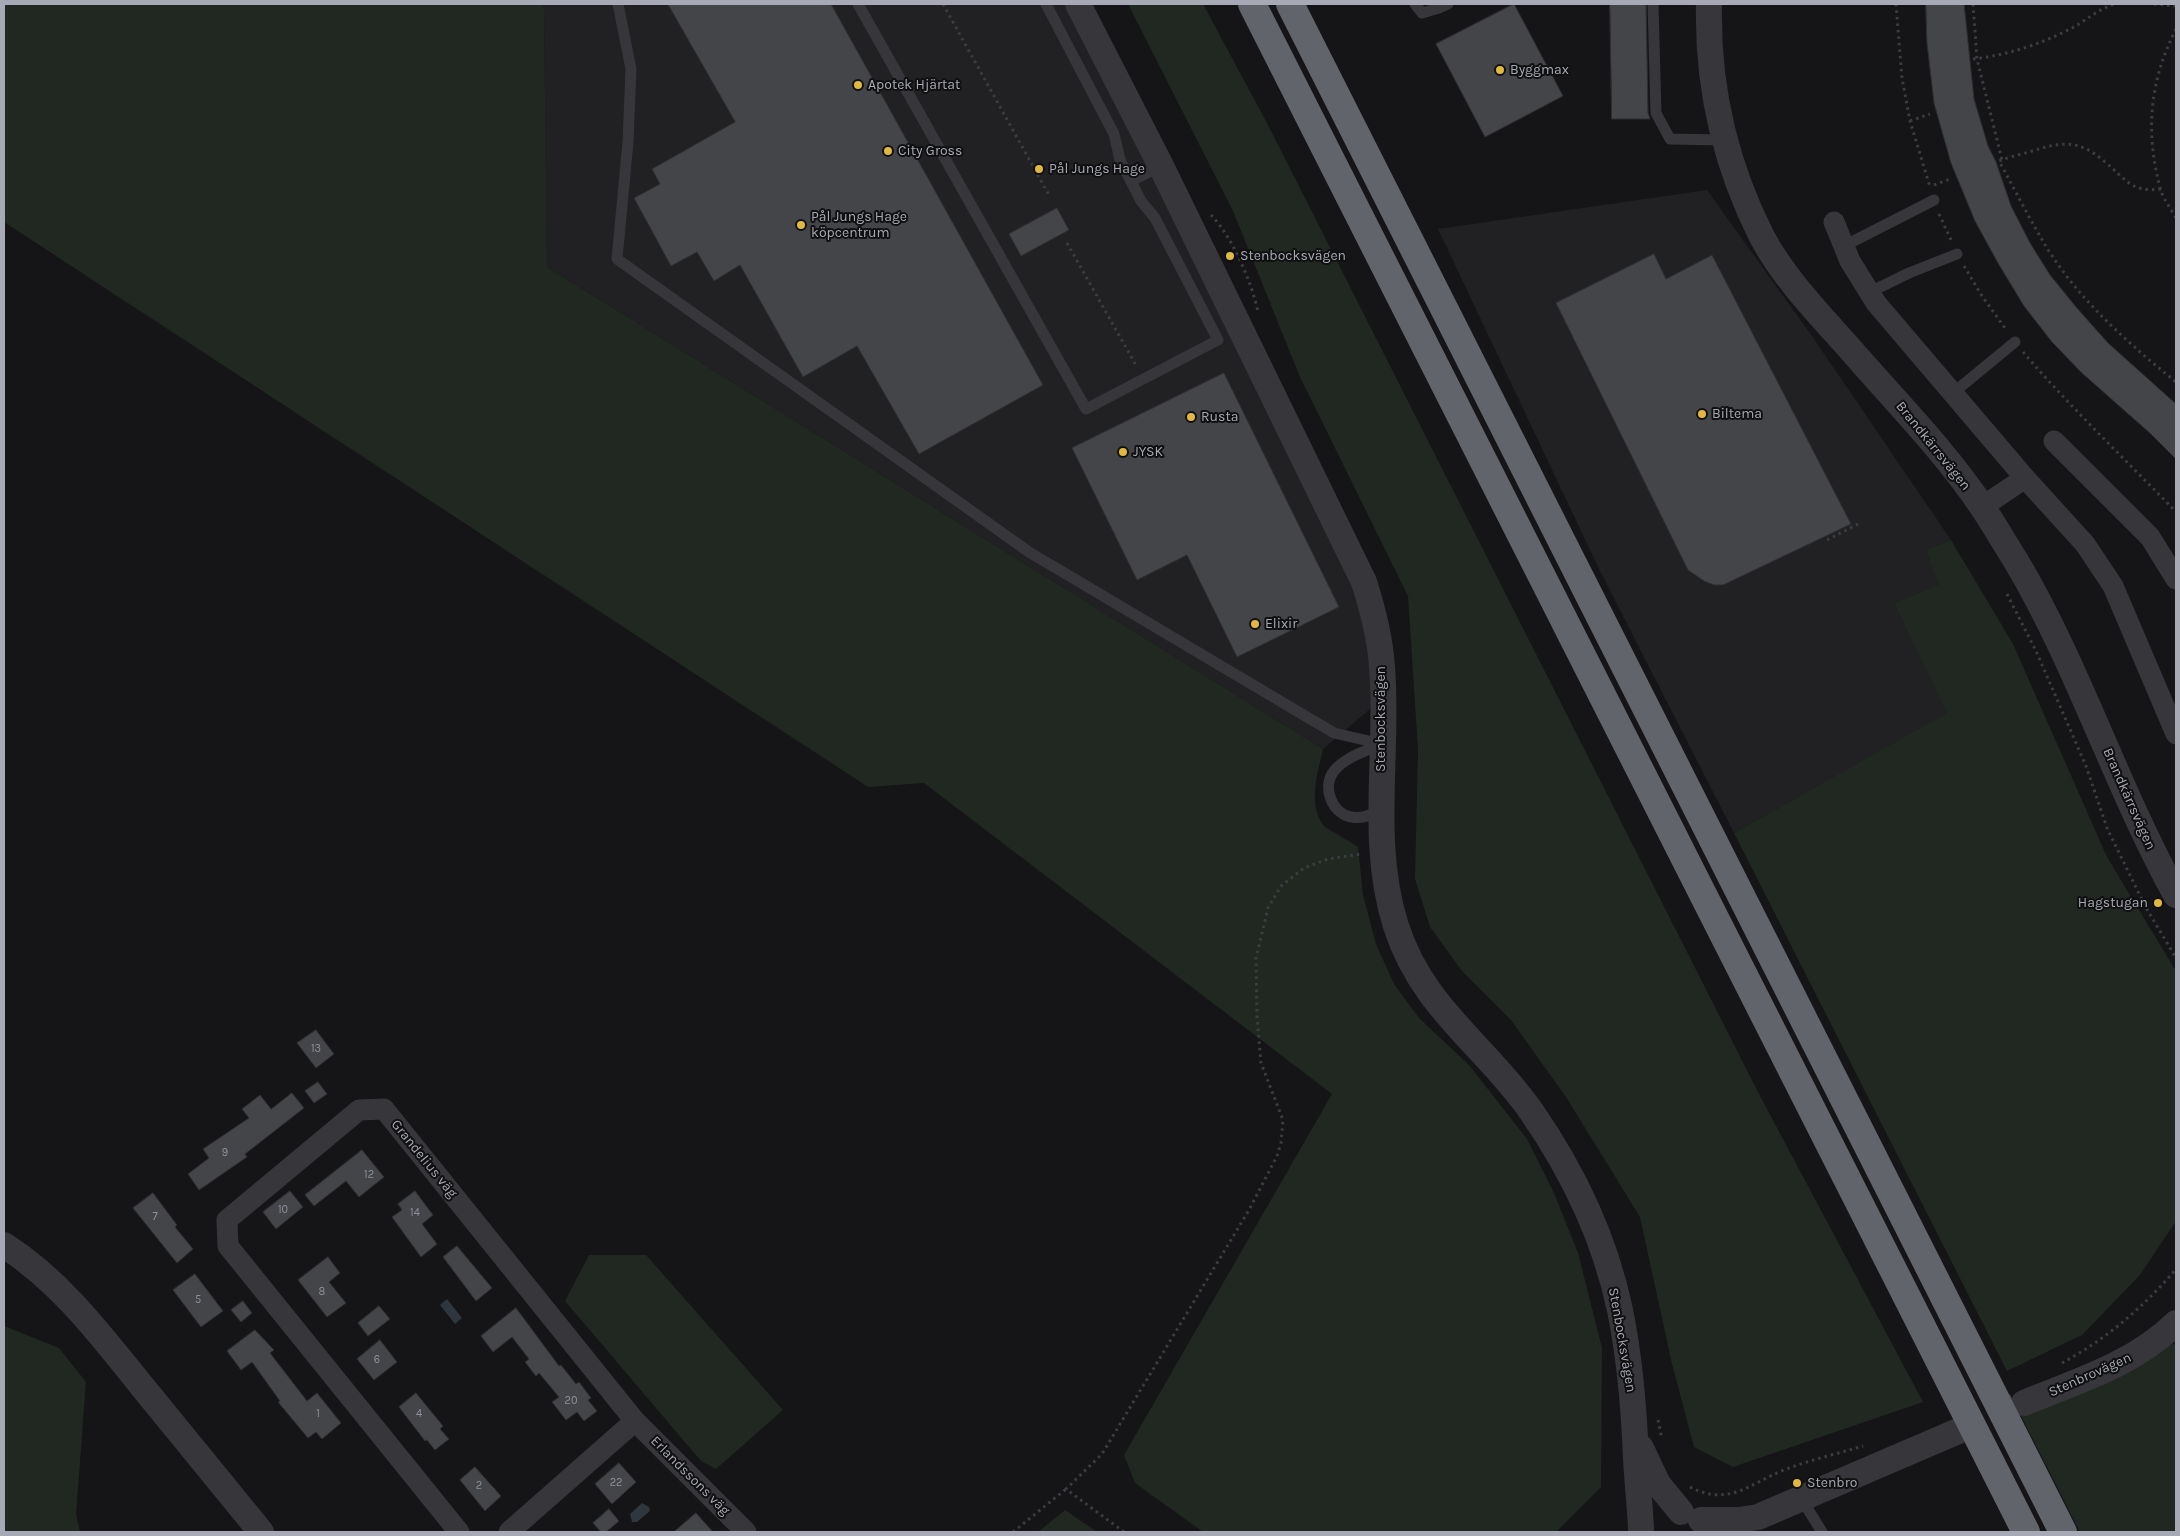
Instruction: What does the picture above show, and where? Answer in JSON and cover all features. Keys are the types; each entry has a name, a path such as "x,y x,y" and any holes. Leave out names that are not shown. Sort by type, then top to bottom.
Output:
{"highway":[{"path":"1252,4 2026,1532"},
{"path":"1290,4 2063,1532"}],"street":[{"name":"Stenbocksvägen","path":"1078,4 1161,166 1364,582 1374,611 1382,669 1382,851 1387,894 1396,926 1417,977 1436,1004 1530,1109 1562,1160 1585,1204 1603,1250 1620,1309 1630,1369 1640,1531"},
{"name":"Brandkärrsvägen","path":"1709,4 1708,36 1713,88 1724,140 1732,170 1763,239 1794,285 1934,445 1982,507 2017,564 2054,633 2153,854 2176,895"},
{"path":"1834,222 1850,261 1876,303 2025,478 2085,544 2113,586 2176,734"},
{"path":"2054,441 2150,536 2176,579"},
{"path":"1982,507 2025,478"},
{"name":"Grandelius väg","path":"459,1532 228,1246 227,1220 359,1110 384,1109 635,1421"},
{"path":"9,1251 54,1283 92,1325 261,1532"},
{"name":"Stenbrovägen","path":"2024,1403 2129,1360 2176,1323"},
{"path":"509,1532 635,1421"},
{"name":"Erlandssons väg","path":"635,1421 746,1532"},
{"path":"1640,1531 1655,1516 1668,1512 1697,1521 1739,1520 1749,1524 1801,1498 1956,1432"},
{"name":"Stenbocksvägen","path":"1635,1433 1658,1484 1697,1521"}],"lane":[{"path":"618,4 631,69 628,142 617,260 1029,552 1334,733 1382,744"},
{"path":"858,4 1086,409 1218,340 1155,218 1141,201 1120,160 1114,134 1046,4"},
{"path":"1415,4 1422,13 1448,4"},
{"path":"1653,4 1656,113 1670,139 1724,140"},
{"path":"1131,181 1161,166"},
{"path":"1844,246 1934,200"},
{"path":"1870,292 1909,273 1957,254"},
{"path":"1953,393 2015,342"},
{"path":"1381,810 1364,817 1349,816 1338,810 1327,790 1334,770 1345,761 1382,744"},
{"path":"1801,1498 1822,1532"}],"path":[{"path":"943,4 1050,197"},
{"path":"1896,4 1902,78 1910,121 1934,200 1957,254 1982,296 2015,342 2062,398 2132,465 2176,512"},
{"path":"1972,4 1975,59 2002,160 1999,161 2048,249 2090,303 2133,347 2176,382"},
{"path":"1975,59 2010,54 2073,28 2098,11 2116,4"},
{"path":"2154,4 2176,6"},
{"path":"2176,29 2164,52 2153,94 2150,139 2161,189 2176,218"},
{"path":"1910,121 1930,114"},
{"path":"2002,160 2049,145 2071,144 2094,154 2128,183 2138,189 2161,189"},
{"path":"1930,187 1950,179"},
{"path":"1067,243 1144,378"},
{"path":"1827,540 1860,523"},
{"path":"2006,591 2036,651 2086,766 2107,828 2146,906 2176,958"},
{"path":"1013,1532 1066,1489 1102,1454 1249,1210 1276,1156 1281,1143 1282,1120 1261,1063 1257,1016 1256,958 1268,908 1281,886 1304,868 1328,859 1382,851"},
{"path":"2054,1367 2088,1349 2155,1294 2176,1269"},
{"path":"1658,1484 1676,1476 1682,1483 1698,1492 1721,1496 1740,1492 1784,1471 1870,1444"},
{"path":"1066,1489 1124,1532"}],"shaded area":[{"path":"4,4 542,4 544,10 547,267 1323,749 1315,788 1316,808 1324,826 1358,847 1363,895 1376,944 1394,984 1419,1018 1469,1065 1527,1139 1554,1193 1578,1253 1602,1348 1601,1487 1556,1532 1203,1532 1135,1483 1124,1455 1332,1094 924,783 868,787 4,222"},
{"path":"542,4 1064,4 1138,145 1346,563 1361,606 1370,664 1370,709 1323,749 547,267 544,10"},
{"path":"1128,4 1203,4 1268,125 1758,1092 1923,1402 1733,1467 1694,1447 1672,1364 1640,1217 1566,1097 1511,1020 1462,971 1430,927 1415,879 1418,750 1408,596 1300,377 1233,211"},
{"path":"1707,190 1814,339 1951,540 1926,550 1940,585 1894,603 1948,713 1734,833 1599,569 1438,229"},
{"path":"1951,540 2013,644 2107,857 2176,971 2176,1221 2140,1275 2082,1335 2007,1371 1734,833 1947,713 1894,603 1939,585 1926,550"},
{"path":"589,1255 646,1255 783,1410 716,1469 701,1461 565,1301"},
{"path":"447,1299 462,1318 455,1324 440,1305"},
{"path":"4,1326 59,1348 86,1382 76,1514 80,1532 4,1532"},
{"path":"2176,1343 2176,1532 2080,1532 2016,1406"},
{"path":"642,1503 649,1507 650,1511 637,1522 632,1522 630,1514"},
{"path":"1065,1510 1097,1532 1038,1532"}],"building":[{"name":"Pål Jungs Hage köpcentrum","path":"668,4 831,4 1043,385 919,454 857,346 803,377 740,265 714,281 697,252 671,266 634,198 660,184 652,169 735,122"},
{"name":"Byggmax","path":"1514,4 1563,96 1485,137 1436,44"},
{"path":"1610,4 1646,4 1648,113 1650,119 1612,119"},
{"path":"1926,4 1964,4 1974,99 1988,146 1996,162 2011,206 2030,243 2050,275 2076,307 2108,343 2176,404 2176,459 2151,434 2082,373 2052,342 2024,306 1998,263 1975,221 1951,163 1934,103 1927,43"},
{"path":"1057,208 1069,230 1021,256 1009,234"},
{"name":"Biltema","path":"1654,254 1666,279 1712,255 1851,524 1723,585 1714,585 1704,581 1688,570 1556,303"},
{"path":"1224,373 1339,607 1237,657 1187,555 1137,580 1072,448"},
{"path":"316,1030 334,1054 316,1068 297,1043"},
{"path":"318,1082 327,1094 314,1103 305,1091"},
{"path":"292,1093 304,1108 245,1154 247,1157 199,1190 188,1174 209,1158 203,1149 249,1118 242,1109 260,1095 271,1109"},
{"path":"362,1150 384,1177 359,1197 346,1181 314,1206 305,1195"},
{"path":"290,1191 303,1207 276,1229 263,1212"},
{"path":"415,1191 433,1215 422,1224 437,1244 421,1257 392,1217 402,1210 398,1204"},
{"path":"153,1193 177,1225 175,1227 193,1249 177,1263 133,1208"},
{"path":"457,1246 492,1288 476,1301 443,1257"},
{"path":"328,1257 340,1273 329,1282 346,1303 327,1317 298,1280"},
{"path":"195,1274 223,1311 201,1327 173,1290"},
{"path":"243,1301 252,1313 241,1322 231,1310"},
{"path":"379,1306 390,1319 368,1336 358,1323"},
{"path":"516,1308 559,1366 561,1365 576,1384 579,1382 591,1398 588,1400 597,1411 584,1421 577,1412 566,1420 552,1402 559,1397 539,1373 536,1376 525,1362 529,1359 512,1337 493,1352 481,1336"},
{"path":"255,1330 274,1350 270,1353 307,1401 317,1393 341,1423 322,1439 316,1432 308,1438 278,1402 280,1401 252,1362 241,1370 227,1351"},
{"path":"380,1340 397,1362 374,1380 357,1359"},
{"path":"416,1393 443,1426 440,1429 449,1439 435,1450 427,1440 425,1441 399,1407"},
{"path":"619,1463 636,1482 612,1504 595,1484"},
{"path":"475,1467 501,1496 485,1511 460,1480"},
{"path":"609,1509 619,1521 606,1532 601,1532 593,1523"},
{"path":"696,1513 713,1532 674,1532"}],"tunnel":[{"path":"1956,1432 2023,1403"}],"place":[{"name":"Byggmax","path":"1500,70"},
{"name":"Apotek Hjärtat","path":"858,85"},
{"name":"City Gross","path":"888,151"},
{"name":"Pål Jungs Hage","path":"1039,169"},
{"name":"Pål Jungs Hage köpcentrum","path":"801,225"},
{"name":"Stenbocksvägen","path":"1230,256"},
{"name":"Biltema","path":"1702,414"},
{"name":"Rusta","path":"1191,417"},
{"name":"JYSK","path":"1123,452"},
{"name":"Elixir","path":"1255,624"},
{"name":"Hagstugan","path":"2158,903"},
{"name":"Stenbro","path":"1797,1483"}]}
